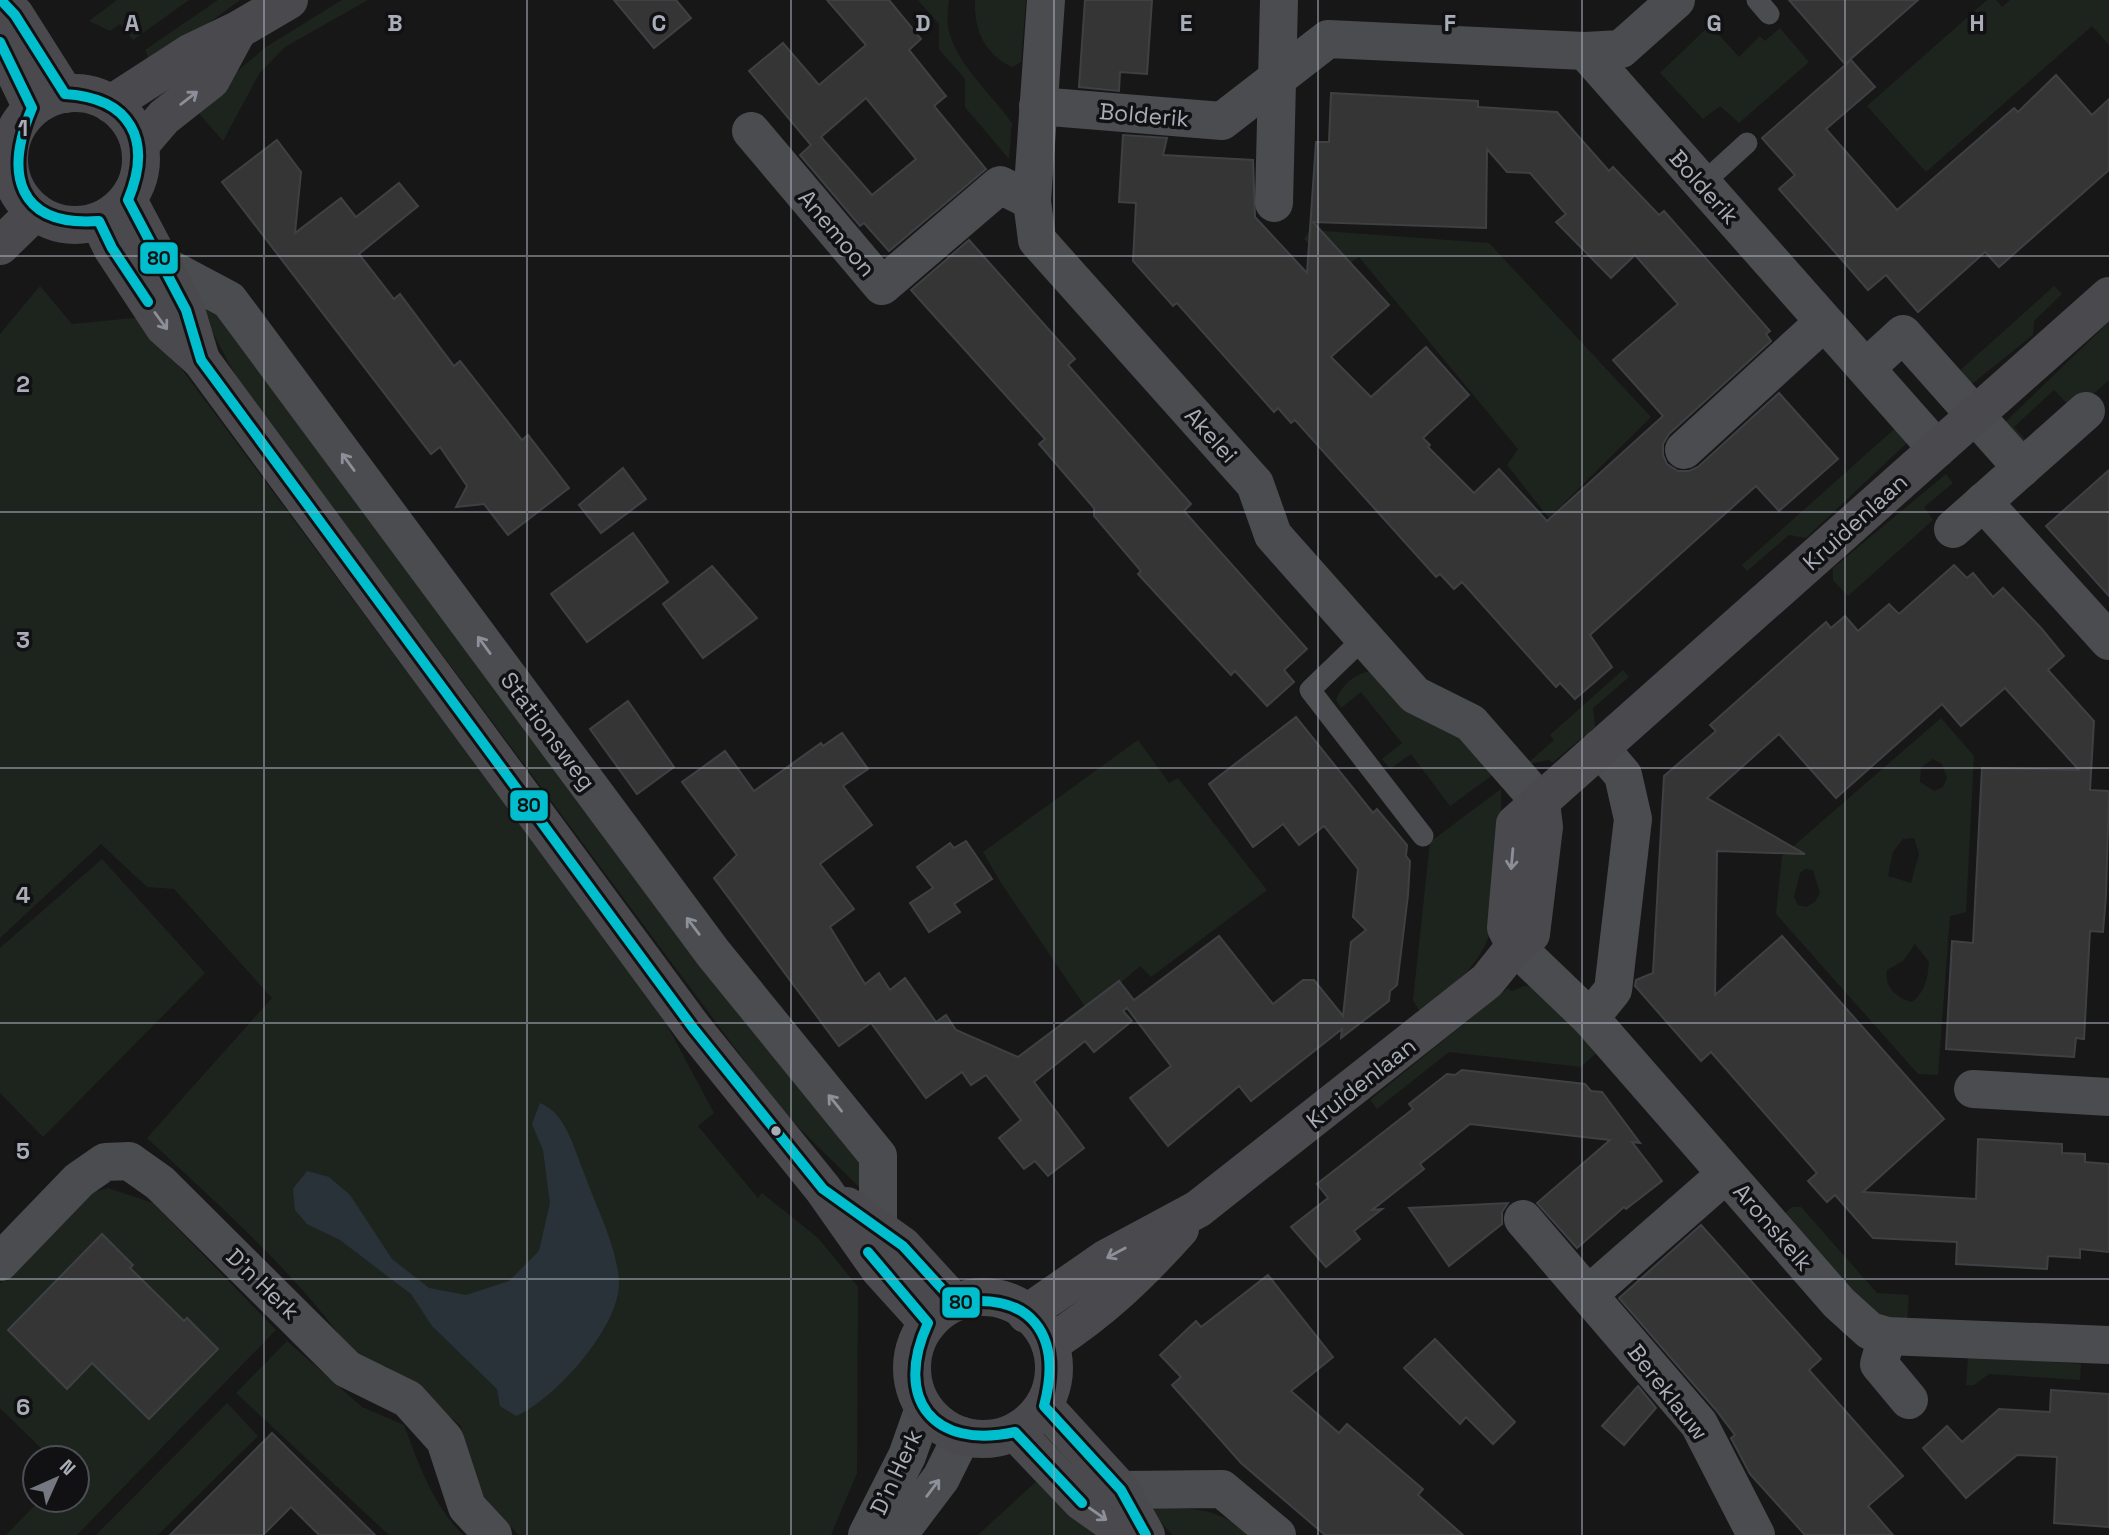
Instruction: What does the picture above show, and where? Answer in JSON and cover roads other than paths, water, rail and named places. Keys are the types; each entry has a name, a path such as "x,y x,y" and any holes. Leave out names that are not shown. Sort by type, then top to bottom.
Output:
{"main road":[{"path":"1,0 15,15 48,101"},
{"path":"111,104 190,52 239,30 289,0"},
{"path":"140,145 164,117 211,80 239,30"},
{"path":"0,42 48,101"},
{"path":"0,246 17,199 9,160 14,134 48,101 97,96 130,121 140,145 142,164 137,183 114,211 66,224 17,199"},
{"path":"114,211 163,265 187,310 201,360"},
{"path":"114,211 112,248 164,327 201,360 693,1028 823,1189 880,1270 941,1313"},
{"name":"Kruidenlaan","path":"1050,1344 1091,1317 1131,1283 1198,1209 1487,981 1515,946 1506,928 1515,824 2109,296"},
{"path":"823,1189 903,1246 941,1313"},
{"name":"Kruidenlaan","path":"1026,1314 1105,1259 1198,1209"},
{"path":"983,1297 997,1299 1026,1314 1034,1319 1050,1344 1054,1373 1044,1406 1015,1432 998,1438 962,1436 935,1420 924,1408 914,1383 913,1356 941,1313 983,1297"},
{"path":"1044,1406 1121,1490 1146,1535"},
{"path":"1015,1432 1082,1502 1129,1535"}],"street":[{"name":"Akelei","path":"1046,0 1032,201 1037,240 1255,484 1273,536 1415,695 1471,723 1541,803"},
{"path":"1274,203 1279,0"},
{"name":"Bolderik","path":"1038,106 1222,121 1328,39 1585,51 1621,49 1676,0"},
{"name":"Bolderik","path":"1585,51 1937,449"},
{"name":"Anemoon","path":"751,131 882,286 1000,185 1032,201"},
{"name":"Stationsweg","path":"163,265 229,300 713,953 878,1156 878,1229"},
{"path":"1684,450 1824,322"},
{"path":"1866,368 1903,334 2022,468"},
{"path":"1954,529 2086,411"},
{"path":"1983,502 2109,641"},
{"path":"1590,1018 1613,990 1633,820 1623,775 1600,748"},
{"name":"Aronskelk","path":"1515,946 1590,1018 1839,1303 1870,1331 1887,1336 2109,1345"},
{"path":"1973,1088 2109,1097"},
{"name":"D'n Herk","path":"0,1262 79,1180 106,1162 129,1161 160,1184 347,1369 408,1399 445,1440 467,1507 494,1535"},
{"path":"1589,1294 1726,1174"},
{"name":"Bereklauw","path":"1523,1219 1699,1424 1756,1535"},
{"path":"1887,1336 1879,1364 1909,1400"},
{"name":"D'n Herk","path":"867,1535 907,1456 924,1408"},
{"name":"D'n Herk","path":"898,1535 941,1478 962,1436"},
{"path":"1121,1490 1222,1489 1277,1535"}],"lane":[{"path":"1702,184 1747,143"},
{"path":"1364,638 1310,690 1423,836"}]}
